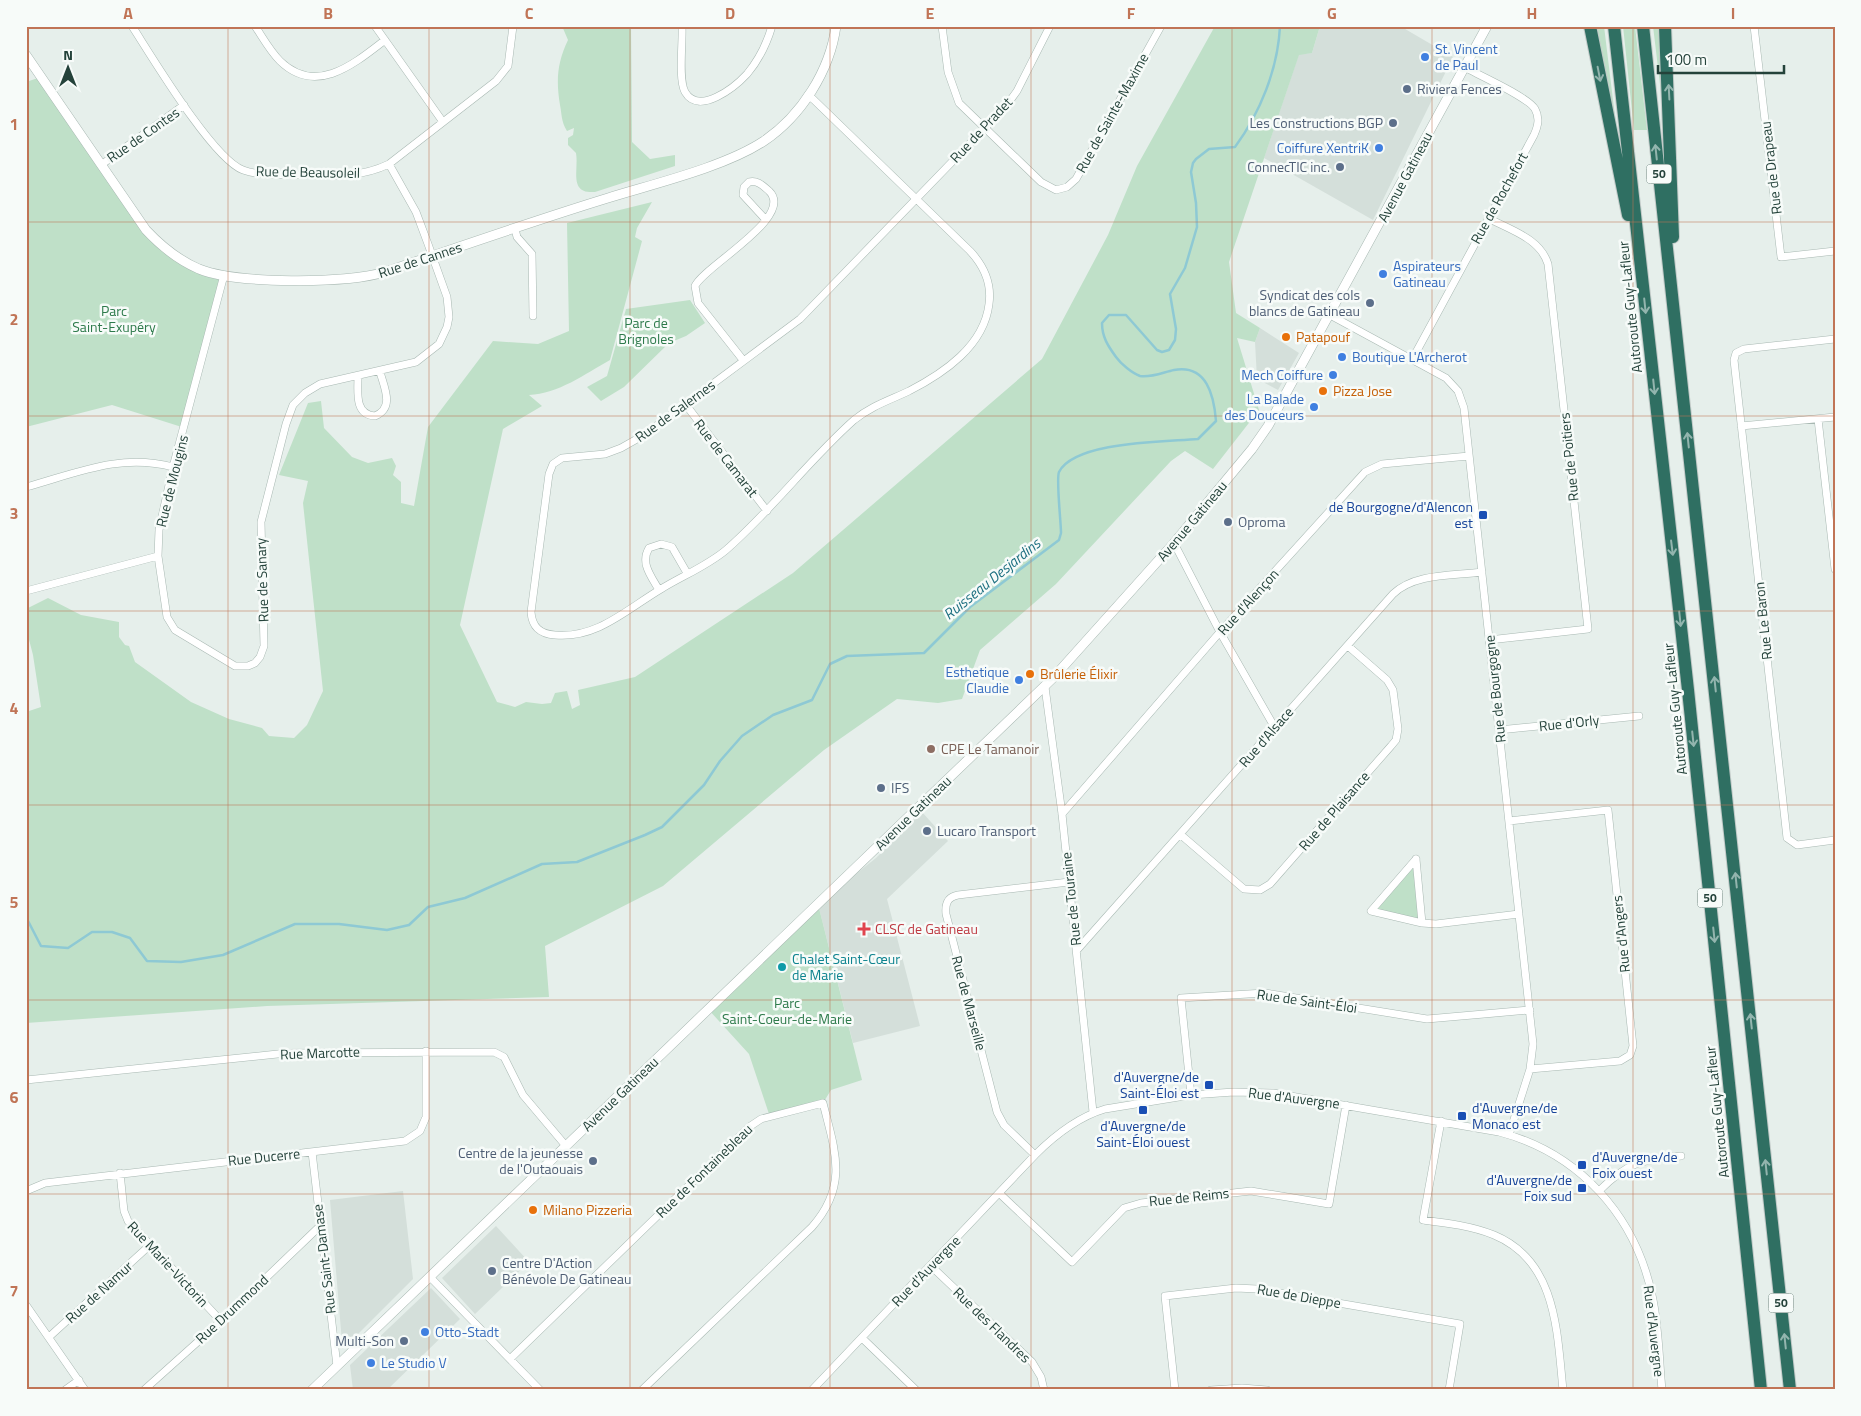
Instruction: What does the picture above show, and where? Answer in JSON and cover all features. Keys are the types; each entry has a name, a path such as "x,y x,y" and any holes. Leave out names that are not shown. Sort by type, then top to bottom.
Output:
{"highway":[{"path":"1590,26 1617,168 1642,274"},
{"name":"Autoroute Guy-Lafleur","path":"1614,26 1761,1390"},
{"name":"50","path":"1643,26 1790,1390"},
{"path":"1665,26 1675,322"}],"street":[{"name":"Rue de Beausoleil","path":"132,26 184,105 224,157 244,170 263,173 348,176 371,172 389,164 486,90 503,74 508,66 512,47 513,26"},
{"path":"255,26 281,62 296,71 314,76 342,71 385,40"},
{"path":"376,26 443,122"},
{"path":"682,26 684,89 692,99 702,101 721,94 747,74 765,45 772,26"},
{"name":"Rue de Cannes","path":"26,55 146,230 162,246 198,268 224,275 350,280 385,272 740,154 763,142 782,126 808,95 825,69 834,42 836,26"},
{"name":"Rue de Sainte-Maxime","path":"942,26 948,72 955,96 964,109 1046,186 1056,190 1067,187 1076,179 1161,26"},
{"name":"Rue de Pradet","path":"915,199 1012,98 1050,26"},
{"name":"Avenue Gatineau","path":"312,1390 1044,687 1082,648 1174,543 1261,437 1330,315 1487,26"},
{"name":"Rue de Drapeau","path":"1754,26 1781,257 1835,251"},
{"name":"Rue de Rochefort","path":"1413,358 1537,128 1538,116 1536,110 1526,101 1464,67"},
{"name":"Rue de Salernes","path":"808,95 970,251 985,271 990,299 983,329 968,348 948,366 915,388 870,408 854,420 767,511 724,552 659,590 612,621 576,635 544,633 535,628 531,617 549,474 553,464 567,456 596,455 621,448 658,426 742,360 800,319 915,199"},
{"name":"Rue de Contes","path":"101,165 184,105"},
{"name":"Rue de Sanary","path":"158,556 167,617 175,630 235,666 248,666 254,663 260,657 264,646 261,522 289,414 299,399 312,388 331,381 380,372 416,362 432,352 443,336 449,317 448,306 416,212 389,164"},
{"path":"742,360 698,303 695,286 701,277 738,247 766,220 776,205 774,197 760,183 749,182 744,187 743,196 766,220"},
{"name":"Rue de Poitiers","path":"1488,218 1534,242 1543,251 1548,264 1588,629 1489,640"},
{"path":"514,229 517,237 532,254 534,316"},
{"name":"Rue de Mougins","path":"158,556 159,530 224,275"},
{"name":"Rue de Bourgogne","path":"1330,315 1413,358 1446,378 1458,390 1464,408 1533,1044 1530,1069 1509,1135"},
{"name":"Rue Le Baron","path":"1835,339 1744,349 1736,353 1734,360 1787,838 1797,845 1835,840"},
{"path":"358,376 360,409 364,413 375,416 384,411 387,405 380,372"},
{"name":"Rue de Camarat","path":"686,405 767,511"},
{"path":"1741,426 1835,417"},
{"path":"1818,419 1835,569"},
{"name":"Rue d'Alençon","path":"1062,814 1220,632 1365,472 1382,464 1469,456"},
{"path":"26,487 125,461 152,462 174,467"},
{"path":"1174,543 1220,632 1275,728"},
{"path":"659,590 646,563 645,558 649,548 661,544 672,547 687,573"},
{"path":"26,591 158,556"},
{"name":"Rue d'Alsace","path":"1077,950 1400,587 1422,580 1482,572"},
{"name":"Rue de Plaisance","path":"1181,835 1244,889 1260,890 1276,877 1391,746 1398,734 1395,695 1391,685 1348,646"},
{"name":"Rue de Touraine","path":"1044,687 1062,814 1093,1112"},
{"name":"Rue d'Orly","path":"1499,730 1639,716"},
{"name":"Rue d'Angers","path":"1509,821 1608,810 1633,1046 1630,1056 1620,1061 1530,1069"},
{"path":"1422,923 1416,859 1371,911 1422,923 1436,924 1519,914"},
{"name":"Rue de Marseille","path":"1035,1155 1004,1125 997,1112 945,909 948,899 958,895 1069,882"},
{"name":"Rue de Saint-Éloi","path":"1190,1095 1181,998 1265,992 1426,1019 1530,1010"},
{"name":"Rue Ducerre","path":"26,1191 45,1182 406,1141 420,1132 426,1117 426,1051"},
{"name":"Rue Marcotte","path":"26,1080 287,1053 486,1051 504,1057 528,1101 566,1146"},
{"name":"Rue d'Auvergne","path":"812,1390 1035,1155 1066,1128 1093,1112 1116,1106 1190,1095 1261,1092 1441,1121 1509,1135 1534,1144 1562,1159 1600,1190 1626,1227 1645,1267 1655,1312 1662,1390"},
{"name":"Rue de Fontainebleau","path":"510,1359 749,1127 761,1119 823,1103 837,1163 834,1192 826,1210 812,1227 642,1390"},
{"name":"Rue de Reims","path":"999,1193 1072,1262 1124,1208 1141,1203 1251,1191 1329,1204 1346,1105"},
{"path":"1441,1121 1423,1220 1495,1235 1516,1248 1532,1263 1544,1281 1552,1303 1563,1390"},
{"name":"Rue Saint-Damase","path":"312,1152 319,1227 337,1366"},
{"path":"1600,1190 1618,1173 1632,1165 1651,1159 1681,1156"},
{"name":"Rue Marie-Victorin","path":"120,1173 125,1216 149,1246 221,1321"},
{"name":"Rue Drummond","path":"144,1390 221,1321 319,1227"},
{"name":"Rue de Namur","path":"49,1337 149,1246"},
{"name":"Rue des Flandres","path":"930,1266 1032,1362 1041,1377 1044,1390"},
{"path":"430,1277 540,1390"},
{"name":"Rue de Dieppe","path":"1175,1390 1165,1296 1247,1288 1460,1324 1449,1390"},
{"path":"26,1306 85,1390"},
{"path":"862,1338 916,1390"},
{"path":"65,1390 79,1380"},
{"path":"1211,1390 1267,1390"}],"shaded area":[{"path":"1320,26 1400,26 1453,57 1373,220 1264,158 1299,54 1312,53"},
{"path":"1260,328 1299,353 1278,390 1257,379 1255,342"},
{"path":"922,812 948,841 887,899 920,1026 853,1043 818,904 876,858"},
{"path":"403,1191 413,1279 352,1340 342,1342 330,1200"},
{"path":"496,1226 529,1262 475,1314 442,1278"},
{"path":"431,1288 460,1319 387,1390 353,1390 350,1365"}],"green space":[{"path":"562,26 631,26 632,142 650,159 675,155 675,166 595,192 587,192 581,189 576,180 576,153 568,145 568,138 573,135 574,128 567,131 565,127 559,96 560,64 568,40"},
{"path":"1215,26 1320,26 1312,53 1299,55 1229,262 1236,313 1260,328 1255,342 1237,338 1259,410 1213,469 1185,451 1171,461 1056,584 980,650 962,699 938,703 897,699 824,750 663,886 545,946 549,997 267,1006 26,1023 26,712 41,707 33,655 26,628 26,609 48,598 81,615 119,622 119,637 125,645 129,646 135,662 191,702 229,719 262,728 269,736 294,738 307,725 323,691 303,503 308,481 279,475 308,403 321,401 324,428 352,457 368,463 392,458 396,466 393,475 401,482 401,503 414,506 428,427 493,341 538,344 569,331 567,223 652,202 637,228 635,237 642,241 610,360 561,387 540,394 529,395 542,406 503,429 460,625 497,702 515,707 526,702 551,703 555,693 567,691 572,709 580,705 578,690 635,677 793,573 1042,359 1108,235 1137,166"},
{"path":"1594,26 1604,26 1617,133"},
{"path":"1623,26 1635,26 1647,130 1634,130"},
{"path":"1653,26 1661,26 1665,93 1661,93"},
{"name":"Parc Saint-Exupéry","path":"41,77 139,220 172,253 224,275 185,428 112,405 26,427 26,82"},
{"name":"Parc de Brignoles","path":"690,300 705,323 686,336 669,343 624,387 601,401 587,387 607,376 626,309"},
{"path":"1416,859 1422,923 1371,911"},
{"name":"Parc Saint-Coeur-de-Marie","path":"818,904 862,1080 831,1090 823,1103 770,1117 749,1054 708,1009"}],"waterway":[{"name":"Ruisseau Desjardins","path":"26,917 41,946 68,948 92,932 112,932 130,938 147,961 181,962 223,955 295,924 339,924 387,930 409,925 428,907 465,898 542,864 577,862 662,827 704,785 720,761 742,736 773,715 812,700 830,664 847,656 924,653 970,607 1059,540 1061,533 1058,476 1059,472 1068,462 1083,454 1122,445 1198,439 1216,421 1211,392 1201,377 1185,369 1149,376 1137,375 1130,371 1110,349 1104,337 1102,323 1109,315 1126,315 1157,350 1162,352 1169,350 1175,340 1176,329 1170,294 1185,268 1197,227 1196,203 1191,172 1193,163 1209,149 1235,147 1244,134 1266,90 1276,58 1280,26"}],"place":[{"name":"St. Vincent de Paul","path":"1425,57"},
{"name":"Riviera Fences","path":"1407,89"},
{"name":"Les Constructions BGP","path":"1393,123"},
{"name":"Coiffure XentriK","path":"1379,148"},
{"name":"ConnecTIC inc.","path":"1340,167"},
{"name":"Aspirateurs Gatineau","path":"1383,274"},
{"name":"Syndicat des cols blancs de Gatineau","path":"1370,303"},
{"name":"Patapouf","path":"1286,337"},
{"name":"Boutique L'Archerot","path":"1342,357"},
{"name":"Mech Coiffure","path":"1333,375"},
{"name":"Pizza Jose","path":"1323,391"},
{"name":"La Balade des Douceurs","path":"1314,407"},
{"name":"de Bourgogne/d'Alencon est","path":"1483,515"},
{"name":"Oproma","path":"1228,522"},
{"name":"Brûlerie Élixir","path":"1030,674"},
{"name":"Esthetique Claudie","path":"1019,680"},
{"name":"CPE Le Tamanoir","path":"931,749"},
{"name":"IFS","path":"881,788"},
{"name":"Lucaro Transport","path":"927,831"},
{"name":"CLSC de Gatineau","path":"864,929"},
{"name":"Chalet Saint-Cœur de Marie","path":"782,967"},
{"name":"d'Auvergne/de Saint-Éloi est","path":"1209,1085"},
{"name":"d'Auvergne/de Saint-Éloi ouest","path":"1143,1110"},
{"name":"d'Auvergne/de Monaco est","path":"1462,1116"},
{"name":"Centre de la jeunesse de l'Outaouais","path":"593,1161"},
{"name":"d'Auvergne/de Foix ouest","path":"1582,1165"},
{"name":"d'Auvergne/de Foix sud","path":"1582,1188"},
{"name":"Milano Pizzeria","path":"533,1210"},
{"name":"Centre D'Action Bénévole De Gatineau","path":"492,1271"},
{"name":"Otto-Stadt","path":"425,1332"},
{"name":"Multi-Son","path":"404,1341"},
{"name":"Le Studio V","path":"371,1363"}]}
